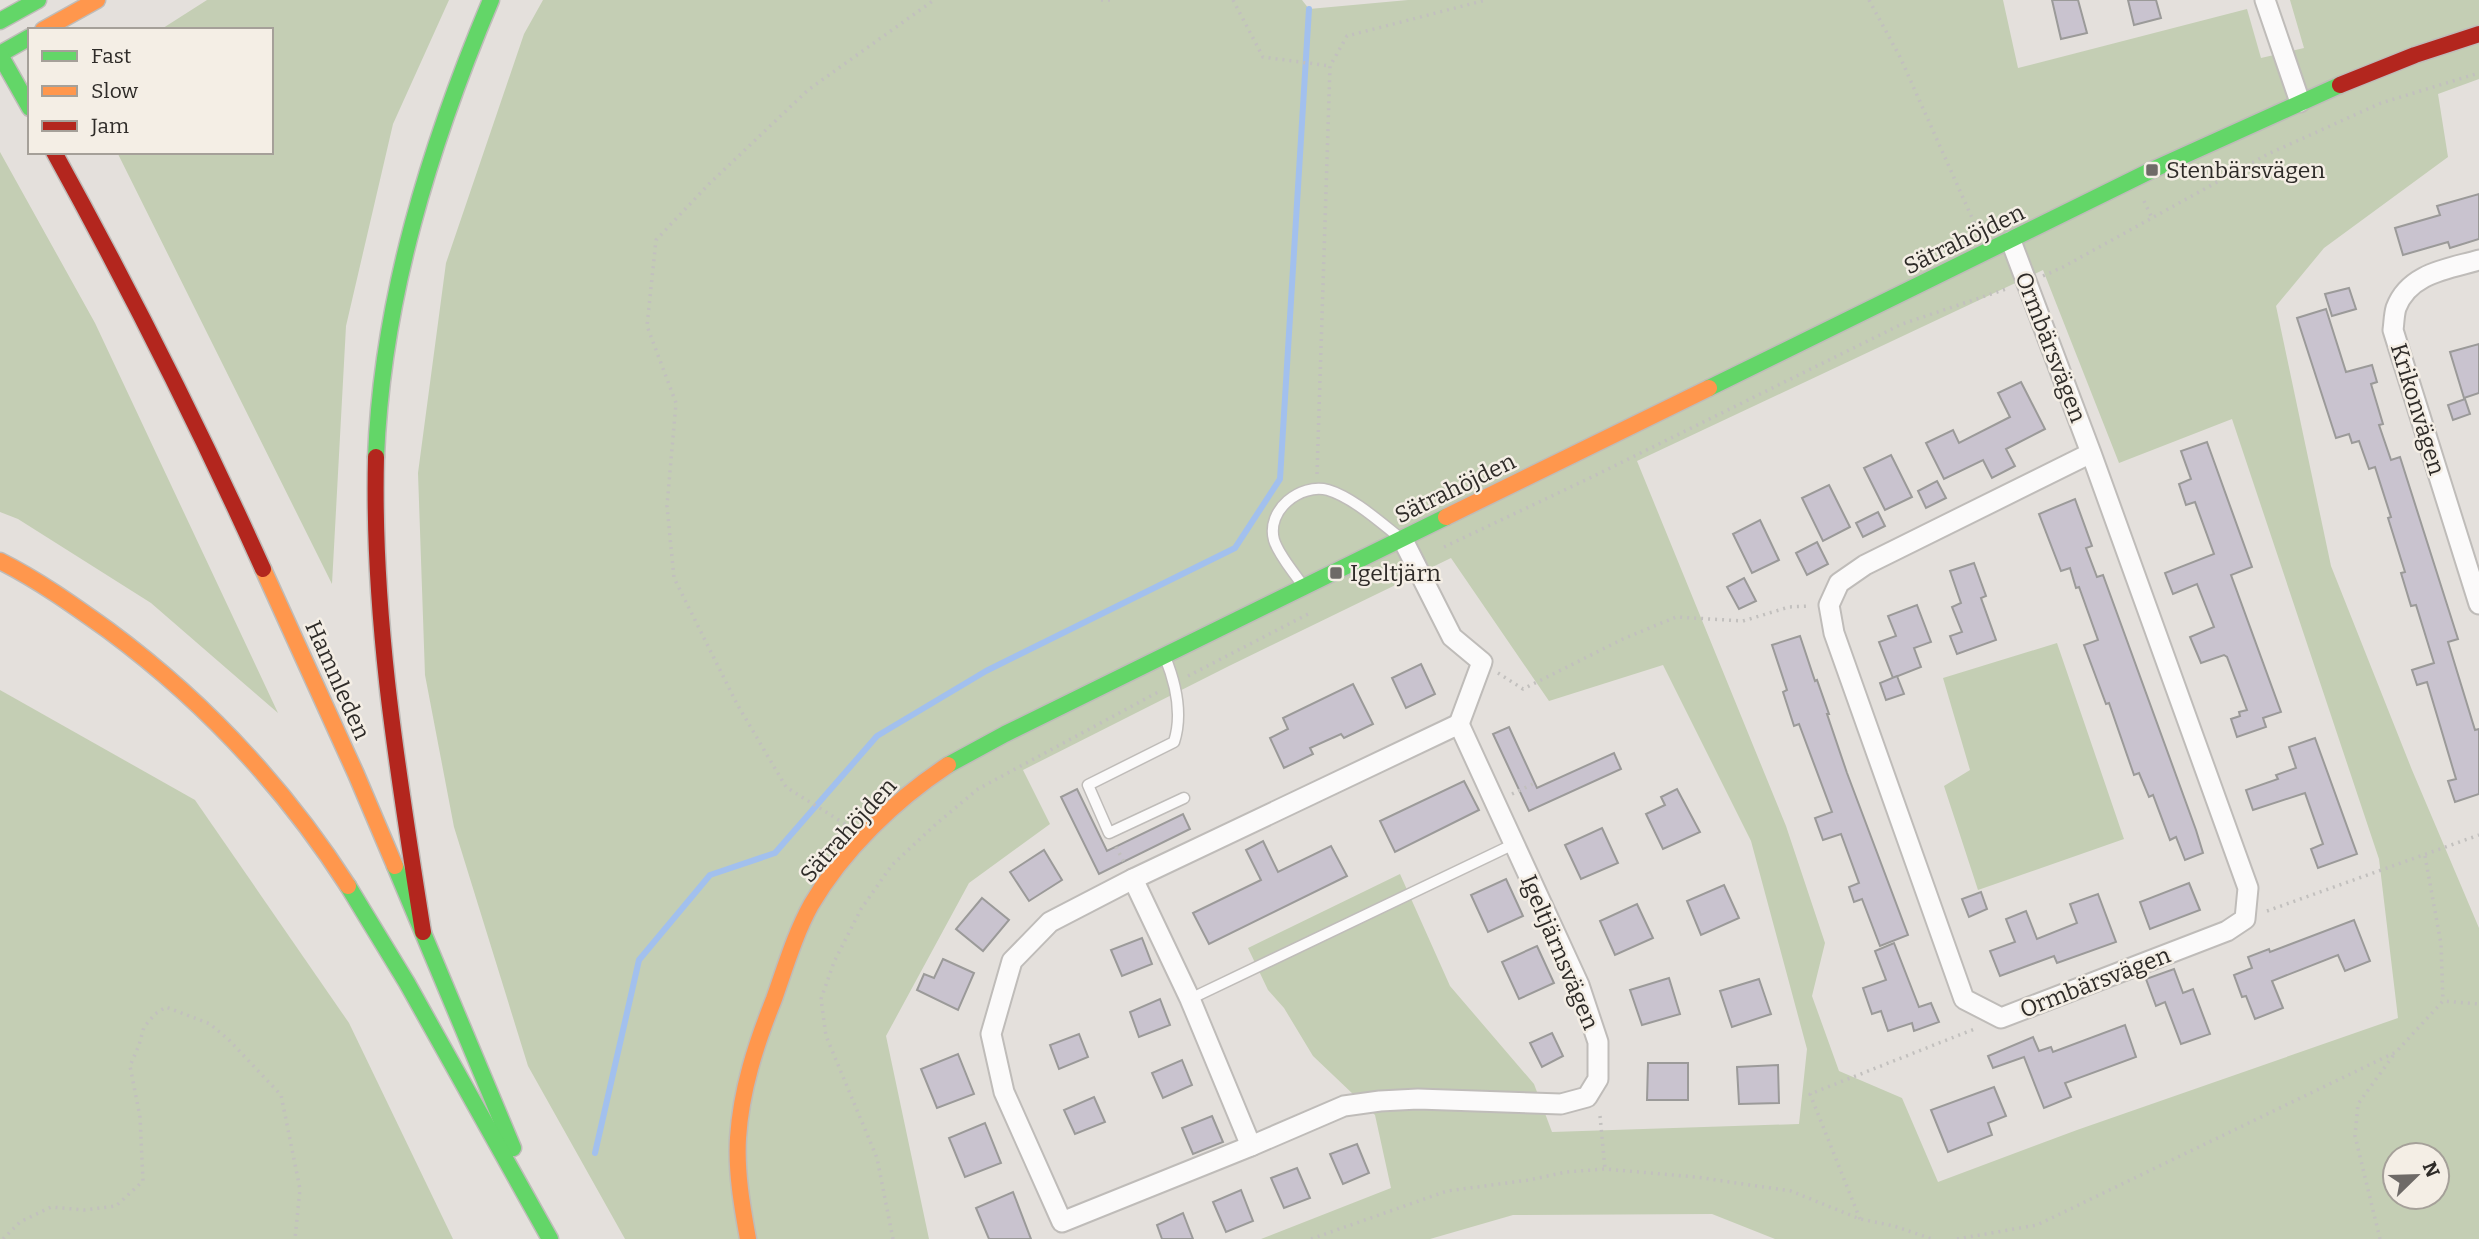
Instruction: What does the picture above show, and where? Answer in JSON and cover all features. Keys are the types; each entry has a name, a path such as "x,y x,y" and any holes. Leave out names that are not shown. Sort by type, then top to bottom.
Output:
{"main road":[{"path":"0,21 38,0"},
{"path":"47,28 97,0"},
{"path":"423,932 385,682 377,584 376,488 382,383 393,312 413,220 436,141 491,0"},
{"name":"Sätrahöjden","path":"748,1239 740,1196 738,1138 753,1060 784,971 811,906 866,837 918,787 971,752 2152,170 2300,102 2415,55 2479,34"},
{"path":"28,38 0,54 28,104"},
{"name":"Hamnleden","path":"55,154 106,246 208,447 356,774 551,1239"},
{"path":"0,561 69,603 133,648 240,746 299,814 350,888 397,964 551,1239"}],"street":[{"path":"2265,0 2300,102"},
{"name":"Ormbärsvägen","path":"2011,241 2091,453 2248,887 2245,919 2228,931 2001,1018 1964,999 1834,633 1829,605 1839,583 1865,565 2091,453"},
{"name":"Krikonvägen","path":"2479,260 2431,274 2412,284 2396,309 2393,330 2479,604"},
{"path":"1402,540 1452,637 1482,662 1460,724"},
{"name":"Igeltjärnsvägen","path":"1460,724 1579,985 1598,1042 1598,1079 1587,1097 1561,1104 1418,1100 1344,1106 1062,1222 1004,1092 991,1034 1012,961 1050,922 1133,878 1460,724"},
{"path":"1133,878 1190,999 1251,1146"}],"lane":[{"path":"1304,587 1274,539 1278,514 1291,498 1303,492 1317,489 1330,491 1370,514 1402,540"},
{"path":"1165,657 1175,682 1179,728 1174,743 1088,785 1109,833 1184,798"},
{"path":"1190,999 1514,844"}],"path":[{"path":"866,837 786,788 737,704 674,578 667,506 676,403 648,327 656,240 709,184 808,90 934,0"},
{"path":"1101,0 1115,0"},
{"path":"1233,0 1263,57 1330,66"},
{"path":"1317,489 1330,66 1347,36 1486,0"},
{"path":"1869,0 1900,57 1986,253"},
{"path":"1413,561 1594,476 1902,324 2026,283 2063,267 2268,154 2381,103 2479,73"},
{"path":"2143,199 2152,218"},
{"path":"1482,662 1523,689 1623,639 1676,617 1743,621 1789,607 1829,605"},
{"path":"893,1239 877,1158 827,1036 821,999 834,962 862,909 892,865 978,789 1175,682 1319,608"},
{"path":"1494,802 1537,782"},
{"path":"1109,833 1133,878"},
{"path":"2245,919 2479,835"},
{"path":"2380,1239 2355,1136 2358,1104 2396,1052 2443,1001 2441,944 2425,856"},
{"path":"2443,1001 2479,1004"},
{"path":"3,1239 20,1222 51,1207 84,1210 116,1206 143,1181 139,1116 130,1066 144,1027 155,1014 166,1007 210,1024 228,1039 281,1095 300,1189 295,1239"},
{"path":"1860,1219 1810,1094 2001,1018"},
{"path":"1957,1239 2037,1224 2396,1052"},
{"path":"1600,1116 1605,1169"},
{"path":"1311,1239 1447,1191 1566,1172 1605,1169 1696,1177 1791,1191 1860,1219 1894,1226 1932,1239"}],"green space":[{"path":"207,0 449,0 393,124 346,326 332,584 118,154 273,154 273,28 163,28"},
{"path":"543,0 1302,0 1309,9 1408,0 2003,0 2018,68 2247,9 2261,58 2304,48 2290,0 2479,0 2479,79 2438,94 2448,157 2324,248 2276,306 2331,566 2412,770 2479,928 2479,1239 1775,1239 1712,1214 1513,1215 1430,1239 1261,1239 1391,1188 1375,1115 1313,1056 1284,1008 1268,990 1248,948 1400,874 1450,986 1534,1084 1552,1132 1799,1124 1807,1049 1751,841 1663,665 1549,701 1451,558 1023,770 1050,824 969,883 886,1036 929,1239 625,1239 528,1066 454,827 425,675 418,473 446,263 524,34","holes":["2043,270 2119,463 2232,419 2379,859 2398,1018 2077,1130 1938,1182 1902,1098 1839,1071 1812,996 1825,943 1786,826 1637,461"]},
{"path":"0,152 95,323 278,713 151,603 18,519 0,512"},
{"path":"2057,643 2124,839 1978,890 1944,786 1970,770 1943,678"},
{"path":"0,690 195,800 349,1023 453,1239 0,1239"}],"building":[{"path":"2052,0 2078,0 2087,33 2061,39"},
{"path":"2128,0 2156,0 2161,18 2134,25"},
{"path":"2479,194 2479,239 2450,248 2448,242 2403,255 2395,228 2440,215 2437,206"},
{"path":"2349,288 2356,309 2332,316 2325,294"},
{"path":"2326,309 2346,372 2372,365 2377,382 2371,384 2383,424 2379,425 2391,460 2400,457 2458,639 2448,642 2475,730 2479,729 2479,794 2455,802 2448,781 2456,779 2427,682 2417,685 2412,670 2434,663 2416,605 2411,606 2401,573 2405,572 2375,467 2369,469 2359,441 2352,443 2349,434 2336,438 2297,318"},
{"path":"2479,344 2479,393 2464,398 2450,352"},
{"path":"2021,382 2045,429 2006,449 2015,466 1992,478 1983,460 1944,479 1926,443 1953,430 1959,443 2010,417 1998,393"},
{"path":"2465,399 2470,414 2453,420 2448,405"},
{"path":"2207,442 2252,567 2231,575 2281,712 2263,718 2266,727 2237,737 2231,719 2240,716 2239,712 2247,710 2227,657 2224,655 2201,663 2190,637 2214,627 2197,584 2173,594 2165,573 2214,554 2195,502 2186,505 2179,484 2191,479 2181,451"},
{"path":"1891,455 1912,497 1885,510 1864,468"},
{"path":"1937,481 1946,498 1926,508 1918,491"},
{"path":"1829,485 1850,527 1823,541 1802,498"},
{"path":"2075,499 2092,546 2086,548 2097,577 2103,575 2196,830 2203,853 2185,860 2176,837 2170,840 2153,795 2149,797 2139,773 2134,775 2109,703 2106,704 2084,645 2098,640 2079,587 2076,588 2070,568 2061,571 2039,514"},
{"path":"1878,512 1885,526 1863,537 1856,523"},
{"path":"1760,520 1779,560 1752,573 1733,534"},
{"path":"1817,542 1828,564 1807,575 1796,553"},
{"path":"1974,563 1986,596 1981,598 1996,640 1957,654 1950,636 1962,632 1952,607 1961,603 1950,571"},
{"path":"1744,578 1756,601 1739,609 1727,587"},
{"path":"1917,605 1931,642 1914,648 1921,667 1893,678 1879,642 1896,636 1888,616"},
{"path":"1800,636 1829,714 1847,773 1908,935 1880,946 1862,899 1854,902 1849,887 1859,883 1841,834 1823,840 1815,818 1832,812 1799,724 1794,726 1783,692 1787,690 1772,645"},
{"path":"1421,664 1435,694 1406,708 1392,678"},
{"path":"1897,676 1904,694 1886,700 1880,683"},
{"path":"1353,684 1373,724 1344,738 1341,734 1310,748 1313,754 1284,768 1270,738 1288,729 1283,718"},
{"path":"1509,727 1537,788 1614,753 1621,769 1529,811 1493,734"},
{"path":"2315,738 2357,854 2318,868 2311,849 2323,844 2305,793 2253,810 2246,790 2278,779 2276,775 2296,768 2289,747"},
{"path":"1464,781 1479,810 1395,852 1380,821"},
{"path":"1077,789 1107,851 1183,814 1190,829 1099,874 1061,797"},
{"path":"1677,789 1700,832 1663,849 1646,814 1665,805 1661,797"},
{"path":"1602,828 1618,863 1581,879 1565,845"},
{"path":"1263,841 1278,872 1331,846 1347,876 1209,944 1193,913 1261,880 1246,850"},
{"path":"1044,850 1062,880 1029,901 1010,872"},
{"path":"1506,879 1523,916 1488,932 1471,895"},
{"path":"2189,883 2200,910 2150,929 2140,902"},
{"path":"1724,885 1739,918 1701,935 1687,901"},
{"path":"1981,892 1987,909 1969,917 1962,899"},
{"path":"2098,894 2116,942 2057,963 2054,956 2000,976 1990,951 2015,942 2006,919 2026,911 2037,939 2077,923 2070,904"},
{"path":"982,898 1009,920 983,951 956,929"},
{"path":"1637,904 1653,938 1615,955 1600,921"},
{"path":"2354,920 2370,961 2345,971 2338,955 2272,981 2283,1008 2255,1019 2246,996 2242,997 2234,975 2252,968 2248,957 2269,949 2270,952"},
{"path":"1142,938 1152,964 1122,976 1111,950"},
{"path":"1894,943 1919,1007 1931,1003 1939,1022 1914,1031 1912,1023 1888,1031 1881,1011 1872,1014 1863,988 1886,980 1875,951"},
{"path":"1537,946 1554,983 1519,999 1502,962"},
{"path":"943,959 974,973 958,1010 917,990 924,974 934,978"},
{"path":"2174,969 2183,993 2193,989 2210,1034 2181,1044 2165,1002 2156,1006 2146,979"},
{"path":"1669,978 1680,1014 1642,1025 1630,990"},
{"path":"1759,979 1771,1014 1732,1027 1720,991"},
{"path":"1160,999 1170,1025 1139,1037 1130,1012"},
{"path":"2125,1025 2136,1057 2065,1083 2071,1097 2044,1108 2024,1057 1993,1068 1988,1056 2033,1037 2039,1051 2051,1047 2053,1052"},
{"path":"1552,1033 1563,1056 1542,1067 1530,1043"},
{"path":"1079,1034 1088,1057 1059,1069 1050,1045"},
{"path":"958,1054 974,1094 937,1108 921,1069"},
{"path":"1182,1060 1192,1085 1163,1098 1152,1073"},
{"path":"1648,1063 1688,1063 1688,1100 1647,1100"},
{"path":"1778,1065 1779,1103 1739,1104 1737,1067"},
{"path":"1994,1087 2006,1116 1988,1123 1992,1135 1948,1152 1931,1110"},
{"path":"1094,1097 1105,1122 1075,1134 1064,1110"},
{"path":"1212,1116 1223,1142 1193,1154 1182,1128"},
{"path":"985,1123 1001,1163 965,1177 949,1138"},
{"path":"1357,1144 1369,1173 1343,1184 1330,1154"},
{"path":"1297,1168 1310,1198 1284,1208 1271,1178"},
{"path":"1241,1190 1253,1221 1226,1232 1213,1202"},
{"path":"1013,1192 1031,1239 989,1239 976,1208"},
{"path":"1183,1213 1193,1239 1162,1239 1157,1225"}],"waterway":[{"path":"595,1153 639,960 710,875 775,853 877,736 986,671 1235,548 1280,479 1309,9"}],"traffic: fast":[{"path":"0,21 38,0"},
{"path":"376,457 388,339 413,224 448,110 491,0"},
{"path":"0,54 28,38"},
{"path":"0,55 28,104"},
{"path":"1709,388 2152,170 2340,85"},
{"path":"948,765 1005,734 1446,517"},
{"path":"395,866 513,1148"},
{"path":"348,886 407,983 550,1239"}],"traffic: slow":[{"path":"47,28 97,0"},
{"path":"1446,517 1709,388"},
{"path":"0,561 42,585 108,630 177,686 269,779 297,813 348,886"},
{"path":"263,569 395,866"},
{"path":"748,1239 738,1163 742,1102 755,1050 800,928 824,885 854,846 890,810 948,765"}],"traffic: jam":[{"path":"2340,85 2415,55 2479,34"},
{"path":"55,154 163,358 263,569"},
{"path":"376,457 378,577 383,637 396,755 423,932"}],"place":[{"name":"Stenbärsvägen","path":"2152,170"},
{"name":"Igeltjärn","path":"1336,573"}]}
